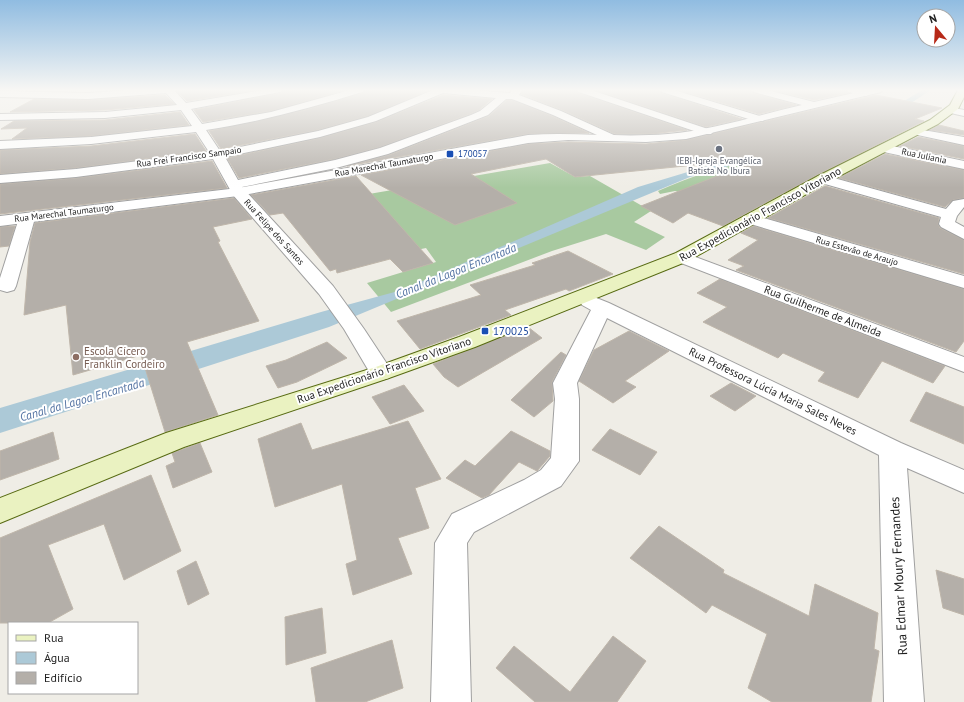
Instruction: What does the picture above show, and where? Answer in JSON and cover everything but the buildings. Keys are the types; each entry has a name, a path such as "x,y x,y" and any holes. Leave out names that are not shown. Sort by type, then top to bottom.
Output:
{"main road":[{"name":"Rua Expedicionário Francisco Vitoriano","path":"0,511 175,440 592,302 682,257 823,179 935,123"}],"street":[{"name":"Rua Felipe dos Santos","path":"195,123 217,155 236,189 326,290 354,329 381,373"},
{"path":"0,145 88,141 199,129 228,123"},
{"name":"Rua Frei Francisco Sampaio","path":"0,178 76,173 217,155 320,134 358,123"},
{"path":"236,189 336,164 384,150 458,123"},
{"path":"578,123 612,138"},
{"path":"680,123 707,132"},
{"name":"Rua Marechal Taumaturgo","path":"0,221 236,189 528,139 666,138 707,132 744,123"},
{"path":"917,132 964,141"},
{"name":"Rua Juliania","path":"883,148 964,165"},
{"path":"823,179 949,215"},
{"path":"964,203 958,204 949,215 947,224 964,234"},
{"path":"7,286 27,218"},
{"name":"Rua Estevão de Araujo","path":"750,219 964,282"},
{"name":"Rua Guilherme de Almeida","path":"682,257 964,364"},
{"path":"451,702 452,543 454,535 463,523 551,478 565,461 567,399 565,383 592,302"},
{"name":"Rua Professora Lúcia Maria Sales Neves","path":"592,302 892,450 964,482"},
{"name":"Rua Edmar Moury Fernandes","path":"892,450 904,702"}],"green space":[{"path":"775,151 688,193 675,191 660,194 658,191 730,164"},
{"path":"550,163 575,177 590,176 651,211 634,222 665,237 646,250 606,234 552,251 391,312 367,283 436,262 426,248 402,253 334,200"}],"water":[{"name":"Canal da Lagoa Encantada","path":"839,123 854,123 720,169 690,177 329,327 0,433 0,408 321,312 402,290 638,187 734,158"}],"place":[{"name":"IEBI-Igreja Evangélica Batista No Ibura","path":"719,149"},
{"name":"170057","path":"450,154"},
{"name":"170025","path":"485,331"},
{"name":"Escola Cícero Franklin Cordeiro","path":"76,357"}]}
